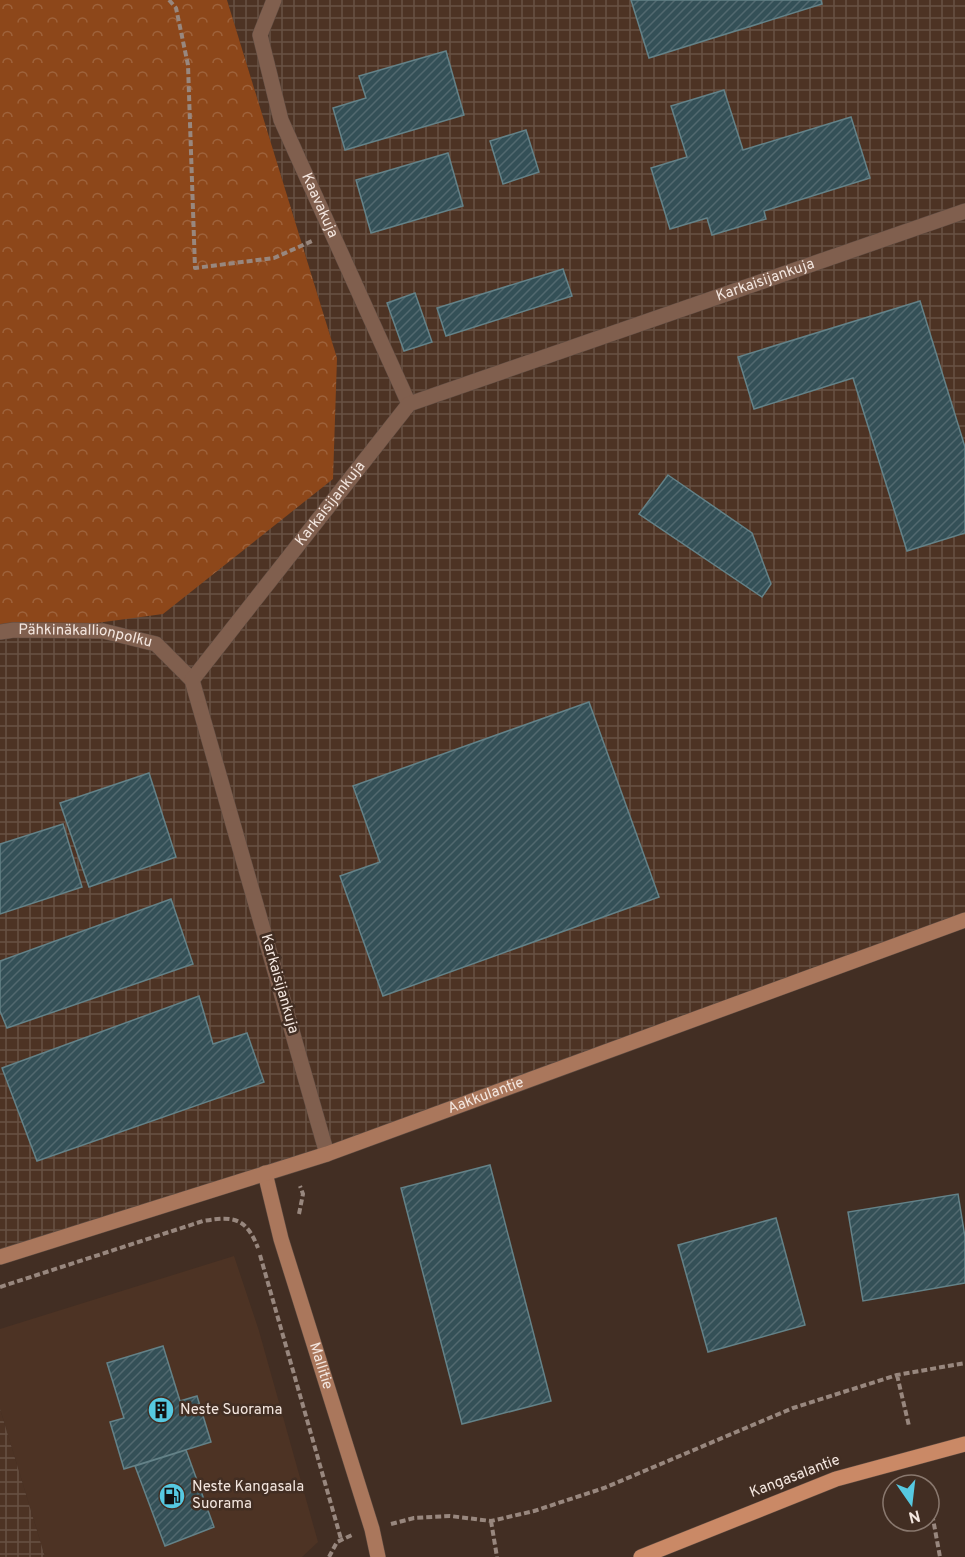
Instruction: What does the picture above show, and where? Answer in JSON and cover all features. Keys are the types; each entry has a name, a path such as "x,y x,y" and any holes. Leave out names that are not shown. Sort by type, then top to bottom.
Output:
{"main road":[{"name":"Kangasalantie","path":"641,1557 836,1479 965,1444"}],"street":[{"name":"Kaavakuja","path":"274,0 260,34 281,120 409,404"},
{"name":"Karkaisijankuja","path":"327,1154 192,680 409,404 965,211"},
{"name":"Pähkinäkallionpolku","path":"0,632 14,630 103,631 156,644 192,680"},
{"name":"Aakkulantie","path":"0,1257 327,1154 965,920"},
{"name":"Mallitie","path":"265,1173 281,1239 372,1529 378,1557"}],"path":[{"path":"169,0 176,8 188,65 195,268 274,258 332,232"},
{"path":"0,1287 203,1221 224,1217 242,1222 250,1230 257,1246 340,1539"},
{"path":"388,1525 414,1518 450,1516 490,1521 534,1511 604,1488 793,1408 897,1375 965,1363"},
{"path":"897,1375 909,1426"},
{"path":"490,1521 496,1557"},
{"path":"936,1533 940,1557"}],"shaded area":[{"path":"227,0 965,0 965,919 327,1154 0,1257 0,636 337,358"},
{"path":"234,1256 259,1331 318,1542 302,1557 45,1557 0,1409 0,1329"},
{"path":"0,1409 45,1557 0,1557"}],"green space":[{"path":"0,0 227,0 337,358 333,479 163,614 0,636"}],"building":[{"path":"631,0 821,0 822,4 649,58"},
{"path":"446,51 464,115 345,150 333,108 366,98 359,76"},
{"path":"724,90 743,150 851,117 870,178 764,211 766,219 712,235 707,218 670,229 651,168 687,157 671,106"},
{"path":"526,130 539,172 503,184 490,141"},
{"path":"448,153 463,206 371,233 356,180"},
{"path":"563,269 572,296 446,336 437,308"},
{"path":"415,293 432,342 404,351 387,303"},
{"path":"920,301 965,447 965,533 907,551 853,378 754,409 738,357"},
{"path":"668,475 752,533 771,584 762,597 639,514"},
{"path":"589,702 659,897 383,996 340,876 380,862 353,786"},
{"path":"149,773 176,857 89,887 60,803"},
{"path":"63,824 82,887 0,914 0,844"},
{"path":"171,899 193,964 7,1028 0,1011 0,961"},
{"path":"199,996 213,1044 247,1033 264,1082 37,1161 2,1068"},
{"path":"490,1165 551,1401 462,1424 401,1188"},
{"path":"958,1194 965,1237 965,1283 863,1301 848,1212"},
{"path":"776,1218 805,1325 708,1352 678,1245"},
{"name":"Neste Suorama","path":"163,1346 180,1401 197,1396 211,1442 124,1469 110,1422 124,1418 107,1363"},
{"path":"186,1450 214,1527 165,1546 135,1466"}],"place":[{"name":"Neste Suorama","path":"161,1410"},
{"name":"Neste Kangasala Suorama","path":"172,1496"}]}
